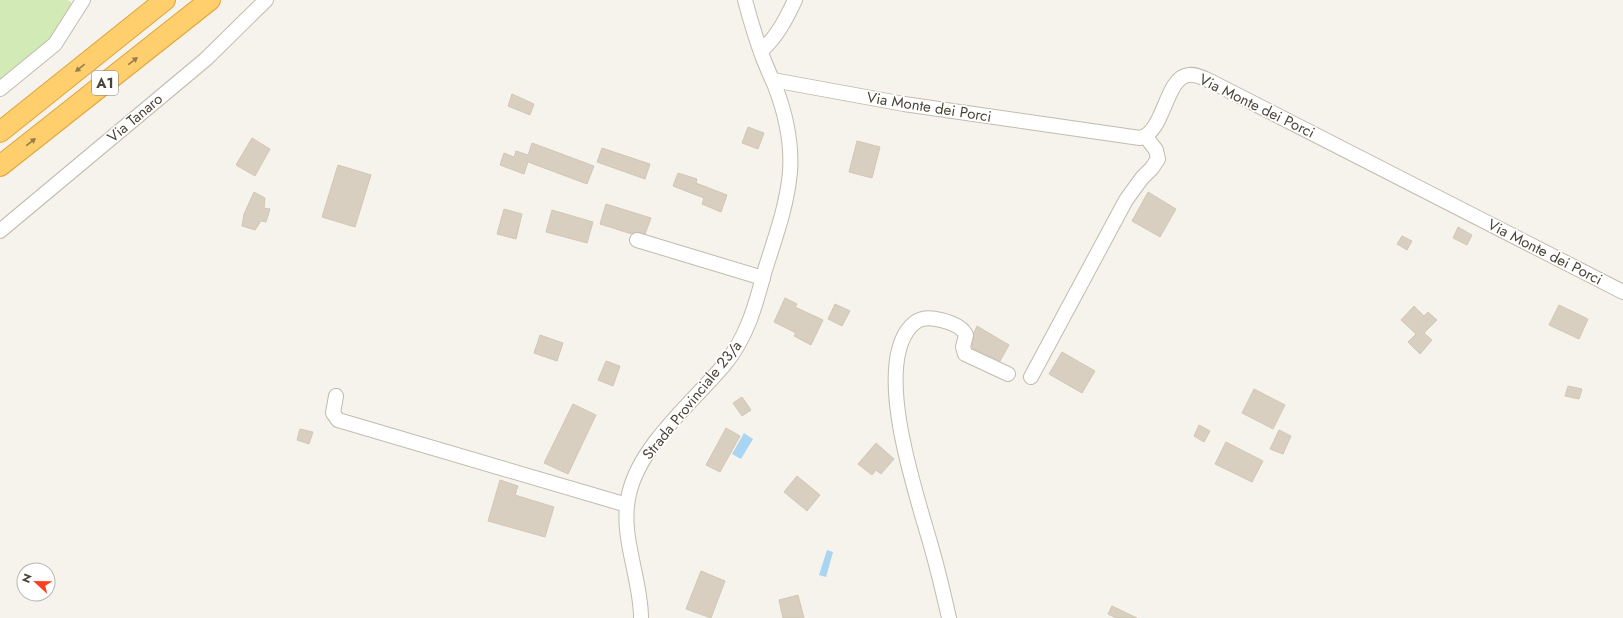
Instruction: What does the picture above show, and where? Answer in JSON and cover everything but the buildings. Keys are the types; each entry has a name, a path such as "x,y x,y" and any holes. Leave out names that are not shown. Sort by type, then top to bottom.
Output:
{"highway":[{"name":"A1","path":"0,132 165,0"},
{"name":"A1","path":"0,166 210,0"}],"street":[{"path":"0,89 55,44 83,0"},
{"name":"Via Tanaro","path":"1,228 206,59 266,0"},
{"name":"Strada Provinciale 23/a","path":"641,618 639,597 627,530 627,505 635,475 649,451 663,433 724,365 736,349 747,329 783,211 790,171 790,150 780,102 761,51 745,0"},
{"path":"761,51 771,42 779,31 795,0"},
{"name":"Via Monte dei Porci","path":"773,80 904,104 1129,138 1146,137 1153,129 1178,80 1188,75 1196,75 1210,80 1623,292"},
{"path":"1030,377 1126,200 1156,162 1157,153 1146,137"},
{"path":"637,240 763,278"},
{"path":"948,618 933,554 901,433 896,392 896,368 899,353 905,334 912,325 924,317 934,318 962,329 966,335 963,347 965,354 1008,374"},
{"path":"336,396 333,413 338,420 627,505"}],"green space":[{"path":"0,0 67,0 71,2 71,9 43,47 0,80"}],"water":[{"path":"744,433 753,439 741,459 732,454"},
{"path":"827,550 833,552 826,577 819,575"}]}
